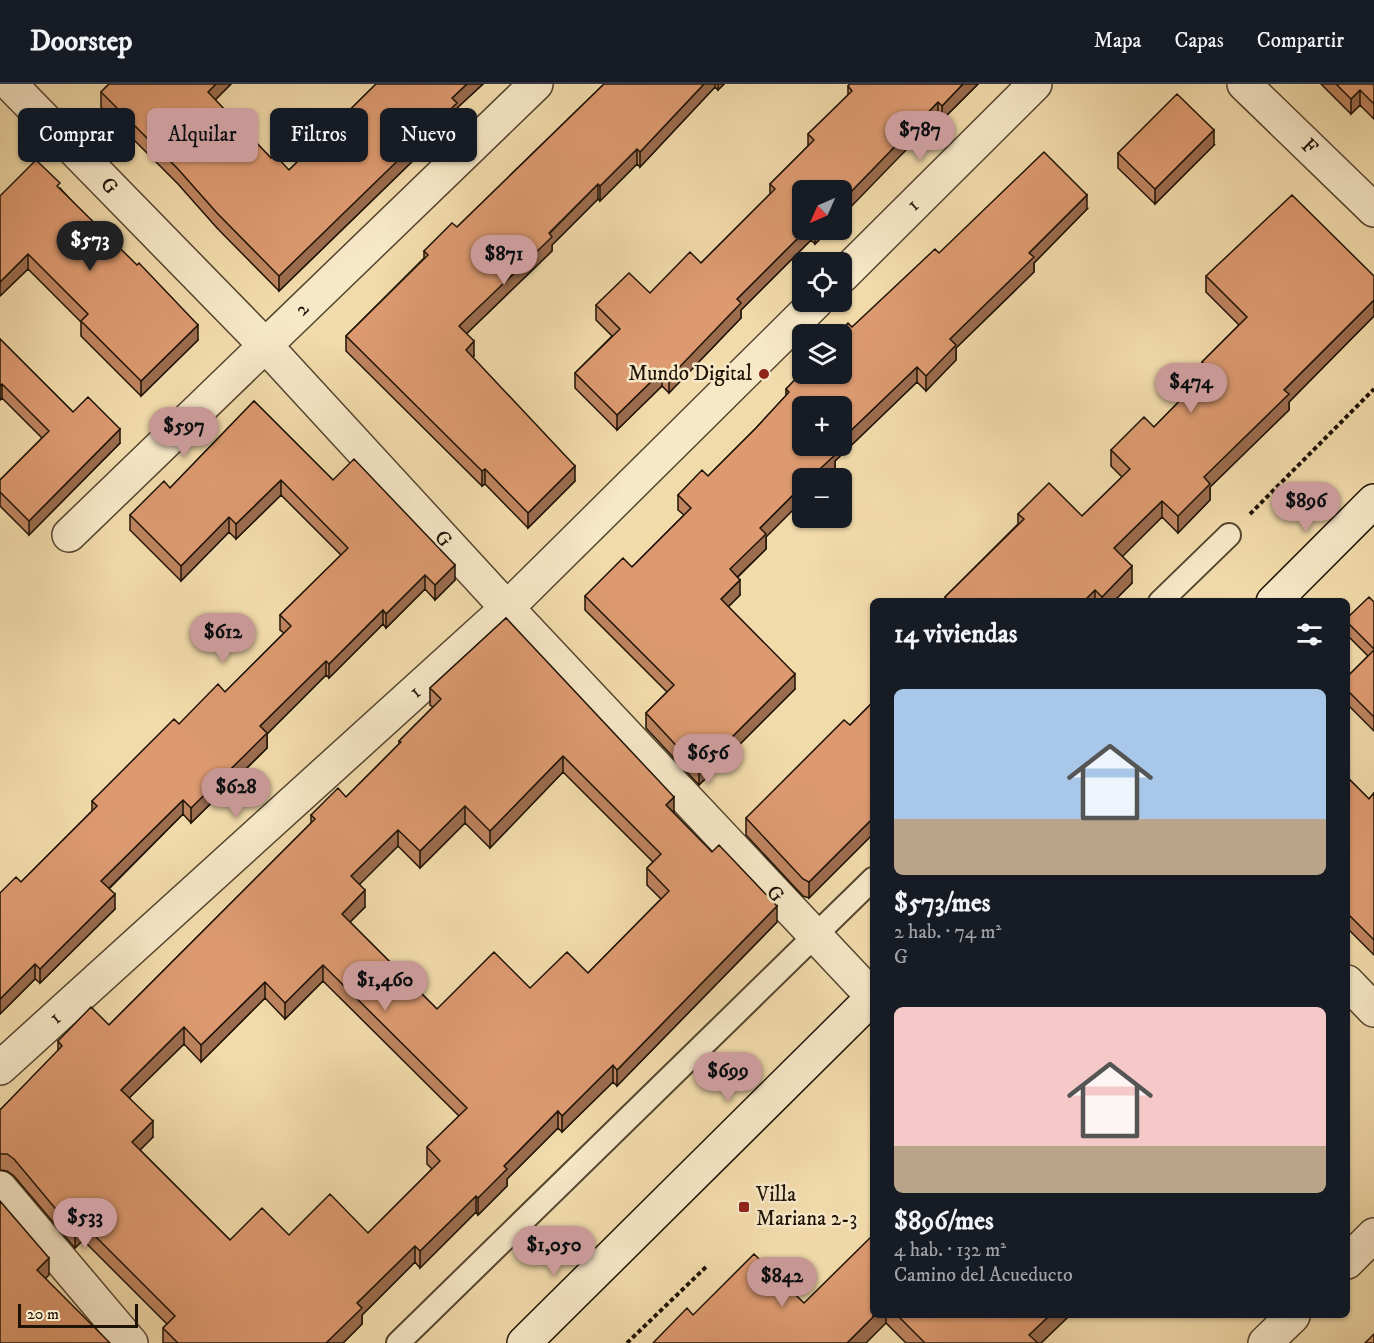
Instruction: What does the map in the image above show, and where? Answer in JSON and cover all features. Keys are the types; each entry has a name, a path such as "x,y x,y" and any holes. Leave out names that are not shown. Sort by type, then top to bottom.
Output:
{"street":[{"path":"0,95 9,84"},
{"name":"G","path":"9,84 264,344 507,608 870,994"},
{"name":"2","path":"69,535 264,344 536,84"},
{"name":"1","path":"852,266 1035,84"},
{"name":"F","path":"1244,84 1374,210"},
{"name":"1","path":"0,1068 507,608 806,312"},
{"path":"1278,598 1374,501"},
{"path":"1350,985 1374,1010"},
{"path":"524,1343 870,1000"},
{"path":"0,1188 131,1343"},
{"path":"1350,1259 1374,1235"},
{"path":"1265,1343 1291,1318"}],"lane":[{"path":"1164,598 1229,535"},
{"path":"398,1343 870,882"}],"path":[{"path":"1229,535 1374,389"},
{"path":"627,1343 707,1266"}],"building":[{"path":"109,84 216,84 208,92 223,108 147,108 147,138 135,126 135,108 117,108 101,92"},
{"path":"376,84 467,84 452,98 457,103 452,108 380,108 380,162 396,162 279,276 217,213 171,162 258,162 258,144 270,157 270,162 282,162 289,170 297,162 368,162 368,108 352,108"},
{"path":"604,84 704,84 640,152 637,149 600,186 598,184 549,233 552,237 459,326 474,341 466,350 575,466 528,513 485,469 482,471 346,336 428,255 424,251 452,223 457,227"},
{"path":"850,84 963,84 942,106 938,102 852,191 852,180 792,180 792,240 796,240 737,299 741,303 669,378 662,371 617,415 575,373 620,329 596,305 629,273 650,293 690,252 701,263 775,189 770,184 814,140 808,134 852,91 848,86"},
{"path":"1336,84 1374,84 1374,104 1360,90 1351,99"},
{"path":"1177,94 1214,130 1155,189 1118,153"},
{"path":"1044,152 1087,195 1029,253 1034,257 950,339 956,345 926,376 917,367 852,429 852,396 792,396 792,456 834,456 821,468 792,468 792,496 760,528 766,534 730,569 740,580 721,599 795,674 699,770 646,713 674,685 585,596 623,558 632,567 691,508 678,495 702,470 708,476 789,392 786,389 792,383 852,384 852,327 935,249 939,253"},
{"path":"34,162 38,162 60,183 57,186 137,265 139,263 198,325 141,381 81,321 88,314 28,254 0,282 0,196"},
{"path":"1292,195 1374,276 1374,300 1284,390 1289,394 1204,477 1210,484 1178,516 1162,501 1114,548 1132,566 1102,597 1095,590 1087,598 946,598 1024,519 1018,514 1049,483 1082,516 1130,469 1111,450 1144,417 1154,427 1210,370 1202,362 1247,317 1206,276"},
{"path":"0,339 73,412 88,397 120,429 29,521 0,492 0,480 49,431 2,384 0,386"},
{"path":"254,401 333,480 354,459 455,565 435,585 425,575 386,614 383,610 329,664 326,661 260,726 267,733 191,808 183,800 101,881 115,894 40,969 35,964 0,999 0,893 16,877 21,882 97,806 92,801 174,719 179,724 218,684 225,692 291,626 280,615 348,548 281,480 236,524 229,517 181,566 130,515 164,481 170,488"},
{"path":"1369,597 1374,602 1374,649 1350,625 1350,615"},
{"path":"506,618 674,797 666,805 712,852 719,845 777,906 617,1070 613,1065 562,1116 558,1111 504,1166 507,1169 478,1198 476,1196 420,1251 415,1246 357,1303 362,1308 326,1343 178,1343 163,1328 175,1316 83,1224 75,1232 14,1159 7,1154 0,1154 0,1110 62,1046 58,1041 91,1007 109,1025 315,819 311,815 338,788 346,797 441,699 430,688","holes":["563,756 661,854 647,868 669,891 588,973 567,952 530,988 494,952 437,1009 342,914 365,890 351,876 398,830 420,851 465,806 490,831","323,965 467,1108 427,1147 440,1161 368,1233 330,1194 289,1235 262,1208 230,1240 132,1142 153,1121 121,1090 184,1027 201,1045 265,982 285,1003"]},
{"path":"1374,650 1374,717 1350,693 1350,674"},
{"path":"870,705 870,821 809,882 803,879 746,818 844,720 850,725"},
{"path":"1350,780 1369,799 1374,793 1374,940 1350,916"},
{"path":"0,1201 49,1258 37,1270 110,1343 0,1343"},
{"path":"870,1238 870,1318 872,1318 847,1343 653,1343 687,1308 693,1315 754,1254 804,1303"},
{"path":"900,1318 1047,1318 1029,1335 1038,1343 925,1343"},
{"path":"1374,1334 1374,1343 1365,1343"}],"place":[{"name":"Mundo Digital","path":"764,374"},
{"name":"Villa Mariana 2-3","path":"744,1207"}]}
